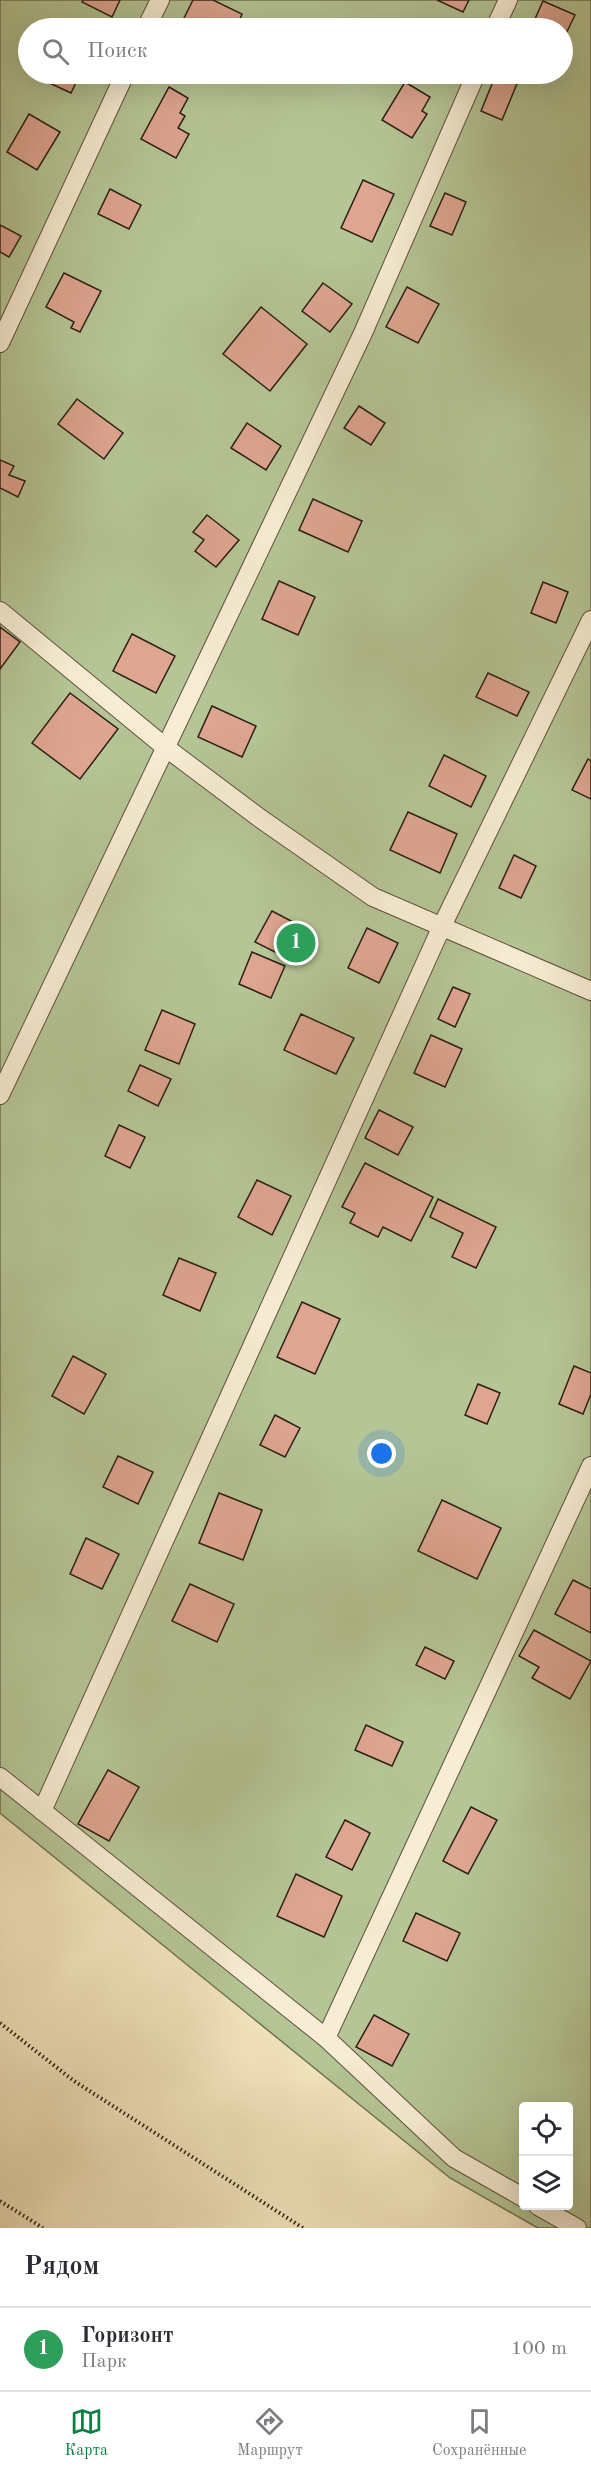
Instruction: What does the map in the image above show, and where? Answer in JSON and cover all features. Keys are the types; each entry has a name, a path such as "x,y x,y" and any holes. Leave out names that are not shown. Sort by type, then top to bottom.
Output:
{"lane":[{"path":"152,18 160,0"},
{"path":"500,18 508,0"},
{"path":"0,343 120,84"},
{"path":"0,1095 363,333 472,84"},
{"path":"0,611 165,747 261,819 373,897 591,991"},
{"path":"42,1811 442,926 591,620"},
{"path":"326,2038 591,1466"},
{"path":"0,1777 326,2038 454,2158 519,2195"},
{"path":"546,2210 577,2228"}],"path":[{"path":"0,2023 74,2081 303,2228"},
{"path":"0,2201 43,2228"}],"green space":[{"path":"0,0 591,0 591,2228 538,2228 450,2178 0,1813"}],"building":[{"path":"83,0 120,0 112,17 82,2"},
{"path":"193,0 213,0 242,14 240,18 184,18"},
{"path":"437,0 469,0 463,12"},
{"path":"543,1 575,15 573,19 535,18"},
{"path":"52,84 75,84 71,93"},
{"path":"404,84 408,84 430,97 422,111 427,114 412,138 382,120"},
{"path":"492,84 517,84 502,120 481,111"},
{"path":"169,87 188,98 180,113 185,116 178,128 189,134 176,158 141,139"},
{"path":"29,114 60,132 37,170 7,152"},
{"path":"363,180 394,194 372,242 341,228"},
{"path":"110,189 141,205 129,229 98,214"},
{"path":"445,193 466,202 452,235 430,226"},
{"path":"0,225 21,236 9,257 0,252"},
{"path":"64,273 101,291 80,332 71,328 74,322 46,307"},
{"path":"323,283 352,304 330,332 302,311"},
{"path":"407,287 439,304 418,343 386,327"},
{"path":"261,307 307,344 270,391 223,354"},
{"path":"77,399 123,433 104,459 58,424"},
{"path":"359,406 385,423 371,445 344,428"},
{"path":"247,423 281,446 266,470 231,448"},
{"path":"0,460 14,466 9,475 25,481 18,497 0,488"},
{"path":"313,499 362,521 348,552 299,530"},
{"path":"207,515 239,540 216,567 195,551 204,540 193,532"},
{"path":"279,581 315,597 298,635 262,619"},
{"path":"543,582 568,592 556,623 531,613"},
{"path":"0,627 20,642 0,669"},
{"path":"132,634 175,656 156,693 113,671"},
{"path":"488,673 529,692 517,716 476,697"},
{"path":"70,693 118,729 80,779 32,743"},
{"path":"212,706 256,726 242,757 198,737"},
{"path":"444,755 486,776 471,807 429,786"},
{"path":"588,759 591,761 591,799 572,790"},
{"path":"408,812 457,834 440,873 390,850"},
{"path":"514,855 536,866 521,898 499,888"},
{"path":"272,911 297,924 281,955 255,942"},
{"path":"367,928 398,943 379,983 348,968"},
{"path":"252,952 285,966 271,998 239,984"},
{"path":"453,987 470,994 455,1027 438,1019"},
{"path":"162,1010 195,1024 179,1064 145,1050"},
{"path":"301,1014 354,1038 336,1074 284,1050"},
{"path":"431,1035 462,1049 445,1087 414,1073"},
{"path":"140,1065 171,1079 158,1106 128,1091"},
{"path":"379,1110 413,1127 398,1155 365,1138"},
{"path":"119,1125 145,1137 130,1168 105,1156"},
{"path":"365,1163 433,1197 411,1241 383,1227 378,1237 350,1223 355,1213 342,1207"},
{"path":"257,1180 291,1196 272,1235 238,1217"},
{"path":"438,1199 496,1227 476,1268 452,1257 463,1233 430,1217"},
{"path":"179,1258 216,1273 200,1311 163,1295"},
{"path":"302,1302 340,1319 315,1374 277,1357"},
{"path":"73,1356 106,1374 84,1414 52,1396"},
{"path":"574,1366 591,1373 591,1394 583,1414 559,1404"},
{"path":"478,1384 500,1393 487,1424 465,1415"},
{"path":"275,1415 300,1428 285,1457 260,1445"},
{"path":"118,1456 153,1472 138,1504 103,1487"},
{"path":"219,1493 262,1510 243,1560 199,1543"},
{"path":"442,1500 501,1528 477,1579 418,1551"},
{"path":"86,1538 119,1554 102,1589 70,1574"},
{"path":"573,1580 591,1589 591,1633 555,1614"},
{"path":"190,1584 234,1604 217,1642 172,1621"},
{"path":"534,1630 591,1661 570,1699 532,1678 539,1667 519,1656"},
{"path":"425,1647 454,1661 445,1679 416,1665"},
{"path":"366,1725 403,1742 392,1766 355,1750"},
{"path":"108,1770 139,1787 109,1841 78,1824"},
{"path":"471,1807 497,1820 468,1874 443,1861"},
{"path":"345,1820 370,1833 352,1870 326,1857"},
{"path":"296,1874 342,1896 324,1937 277,1916"},
{"path":"416,1913 460,1933 447,1961 403,1941"},
{"path":"374,2015 409,2034 392,2066 356,2047"}],"place":[{"name":"Горизонт","path":"296,943"}]}
